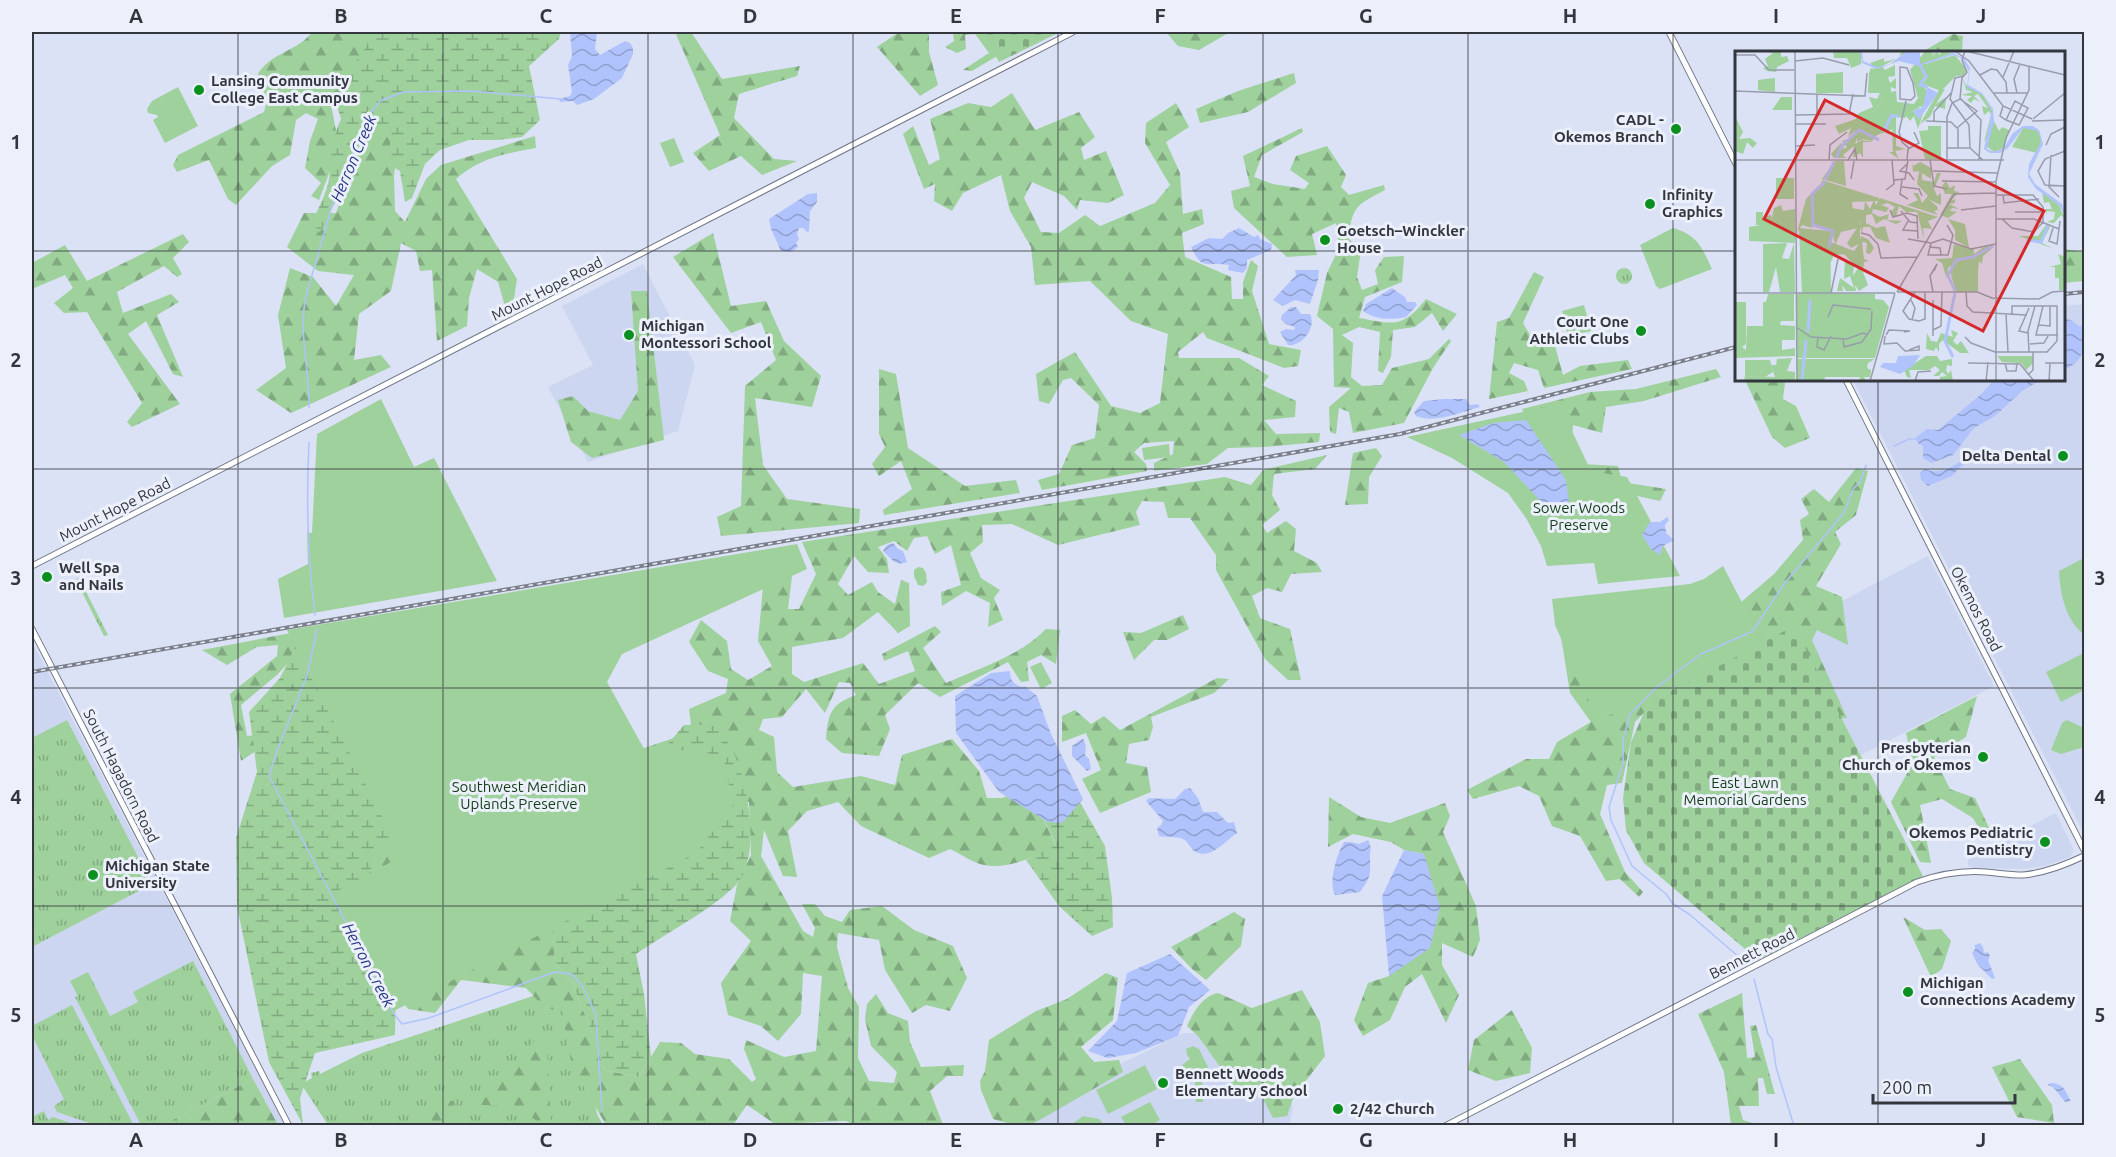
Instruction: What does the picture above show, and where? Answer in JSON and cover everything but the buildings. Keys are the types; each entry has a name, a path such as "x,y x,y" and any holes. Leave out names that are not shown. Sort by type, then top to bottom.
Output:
{"street":[{"name":"Mount Hope Road","path":"32,566 1073,32"},
{"path":"1669,32 1735,160"},
{"name":"Okemos Road","path":"1847,381 2085,850"},
{"name":"South Hagadorn Road","path":"32,628 289,1125"},
{"name":"Bennett Road","path":"1445,1125 1917,882 1940,875 1963,872 2017,875 2043,872 2085,856"}],"shaded area":[{"name":"Michigan Montessori School","path":"643,264 695,365 678,431 588,462 548,387 593,365 562,306"},
{"path":"2084,304 2084,834 1854,381 2065,381 2065,306"},
{"path":"1928,556 1994,686 1861,755 1794,626"},
{"name":"Michigan State University","path":"32,642 276,1108 285,1125 32,1125"},
{"path":"2056,813 2073,848 2070,857 2045,866 2023,869 1973,868 1968,865 1968,860 1978,853"},
{"name":"Bennett Woods Elementary School","path":"1184,1033 1196,1033 1288,1097 1293,1108 1289,1125 1036,1126 1038,1118 1120,1064"}],"green space":[{"path":"312,32 504,32 400,133 394,175 395,211 405,222 426,179 441,165 535,136 536,148 504,154 484,161 456,179 517,279 514,298 506,310 498,282 477,269 469,298 467,326 437,341 432,270 420,271 416,251 401,243 391,291 359,314 354,360 381,355 391,367 291,413 256,390 286,368 278,315 290,268 313,277 336,306 354,275 318,271 287,247 304,213 336,213 372,113 368,68 331,104 339,147 319,200 311,196 321,183 305,168 310,141 318,119 306,113 296,120 290,155 272,166 236,205 228,199 209,160 177,172 173,165 178,155 264,112 267,101 258,74 270,61 300,43"},
{"path":"358,32 561,32 559,39 529,66 540,120 522,137 469,140 440,150 425,164 412,198 405,202 400,171 390,165 390,133 374,121 362,140 338,197 320,232 310,227 329,181 328,151 336,142 336,131 341,119 333,93 367,44"},
{"path":"675,32 691,32 722,79 800,66 797,76 739,94 734,118 774,159 797,161 762,175 741,156 709,171 693,153 720,135"},
{"path":"899,32 934,32 929,33 929,52 938,85 920,96 877,47"},
{"path":"953,32 1007,32 1014,46 972,71 963,70 989,53 975,34 965,35 966,49 957,53 945,47 954,41"},
{"path":"983,32 1060,32 999,62"},
{"path":"1166,32 1230,32 1199,50 1178,46"},
{"path":"1953,34 1963,36 1962,51 1924,51"},
{"path":"1294,73 1296,83 1248,112 1200,123 1196,109 1238,91"},
{"path":"178,87 198,126 165,143 153,120 158,117 157,115 148,113 147,109 152,101"},
{"path":"1012,93 1035,130 1079,112 1095,137 1081,148 1084,160 1106,151 1124,195 1108,203 1080,200 1077,210 1064,196 1032,182 1024,198 1041,232 1059,233 1085,215 1100,226 1155,203 1170,185 1145,143 1146,123 1176,103 1189,127 1166,142 1180,173 1183,214 1202,209 1204,224 1182,233 1185,257 1231,277 1232,299 1243,299 1243,282 1251,260 1258,266 1252,291 1269,344 1301,350 1298,366 1284,368 1207,338 1203,332 1178,352 1179,358 1239,358 1269,376 1262,385 1296,401 1295,417 1264,420 1276,434 1320,433 1319,442 1228,448 1207,464 1154,471 1154,463 1173,454 1174,441 1144,443 1134,452 1146,464 1147,471 1042,490 1038,480 1059,474 1072,445 1095,438 1099,405 1071,378 1063,380 1049,404 1039,401 1036,374 1075,352 1111,406 1140,413 1160,403 1168,334 1131,321 1090,281 1035,285 1031,247 1010,211 1001,175 963,193 952,211 934,201 935,184 924,189 903,134 913,126 929,165 940,159 930,119 968,103 991,107"},
{"path":"1302,128 1303,132 1262,155 1254,177 1273,184 1305,189 1309,183 1290,170 1296,156 1327,146 1346,175 1341,187 1349,195 1384,185 1385,190 1358,207 1352,219 1348,238 1361,250 1357,277 1362,290 1378,284 1375,270 1384,257 1404,256 1402,282 1365,297 1359,318 1389,323 1397,322 1418,309 1426,299 1457,314 1443,331 1432,313 1415,327 1393,330 1391,357 1383,373 1378,371 1380,332 1359,327 1342,335 1353,343 1351,377 1362,386 1382,385 1392,368 1429,359 1449,339 1451,341 1433,368 1404,423 1353,433 1349,412 1339,408 1336,434 1330,432 1329,407 1351,388 1334,387 1333,329 1317,316 1327,273 1339,248 1336,223 1312,234 1317,255 1287,257 1234,208 1231,191 1250,186 1243,156"},
{"path":"674,138 684,162 670,167 660,143"},
{"path":"1673,228 1688,234 1698,243 1712,269 1660,289 1656,286 1640,245"},
{"path":"713,233 731,306 766,301 784,341 821,376 812,407 755,398 763,465 787,499 860,509 859,523 721,536 717,517 741,506 745,386 776,360 761,322 731,333 673,257"},
{"path":"183,234 189,242 173,258 182,274 177,277 164,266 117,292 123,313 171,294 179,302 157,315 183,377 173,374 146,321 128,334 180,404 132,427 127,422 142,403 87,312 64,313 54,303 73,288 65,275 32,289 32,263 65,245 87,281"},
{"path":"2065,249 2084,252 2084,281 2065,283"},
{"path":"1624,268 1632,276 1624,284 1616,276"},
{"path":"1534,272 1544,277 1523,323 1534,342 1555,346 1563,375 1580,366 1628,360 1632,369 1544,388 1538,370 1514,363 1509,373 1524,381 1528,391 1489,399 1497,322 1509,318"},
{"path":"631,291 647,291 664,440 592,458 571,442 558,400 573,396 588,411 620,420 638,391"},
{"path":"1584,305 1591,331 1568,336 1562,311"},
{"path":"879,369 896,374 908,448 965,486 1016,480 1020,493 884,515 883,510 912,489 901,461 879,476 872,464 885,447 879,434"},
{"path":"1716,369 1721,377 1644,401 1606,407 1602,433 1573,425 1571,451 1582,464 1618,466 1622,482 1666,489 1660,501 1566,480 1526,420 1522,409 1590,392 1636,389"},
{"path":"1745,381 1784,381 1783,399 1796,406 1810,438 1785,448 1772,437"},
{"path":"381,399 414,467 434,458 497,581 284,618 278,579 308,564 307,532 312,533 317,434"},
{"name":"Sower Woods Preserve","path":"1559,404 1591,471 1627,477 1680,576 1598,584 1594,563 1547,566 1541,546 1526,518 1508,493 1452,458 1407,437"},
{"path":"1169,444 1170,457 1144,460 1142,448"},
{"path":"1376,448 1382,456 1369,477 1368,504 1345,505 1353,453"},
{"path":"1327,455 1315,469 1274,474 1272,495 1280,510 1262,525 1267,533 1286,521 1296,529 1294,551 1317,563 1322,572 1291,574 1282,592 1267,588 1252,596 1260,618 1290,629 1301,680 1288,680 1265,659 1216,570 1216,555 1190,518 1168,518 1164,502 1142,501 1136,512 1140,525 1058,545 1012,524 982,525 983,542 970,553 981,578 1000,590 994,598 1003,620 988,627 990,603 966,591 942,606 941,592 961,585 951,545 935,554 927,536 914,538 907,551 894,541 878,547 887,559 889,573 868,572 854,556 838,584 848,595 872,582 878,592 895,604 901,580 909,583 910,626 898,633 878,612 843,638 792,647 792,674 804,682 863,663 879,684 915,671 908,651 884,661 882,654 935,626 941,632 923,648 946,683 1012,654 1046,629 1060,630 1056,664 1041,655 1027,662 1029,681 1021,682 1008,662 940,697 918,683 885,715 890,729 879,756 842,753 826,739 832,711 841,702 856,695 850,683 839,682 825,713 806,689 782,717 763,719 759,730 774,737 777,772 793,787 861,776 895,785 902,755 952,739 979,771 987,798 1003,798 1027,784 1056,846 1022,861 1003,866 980,864 950,849 929,858 861,826 838,802 807,811 788,831 797,877 783,876 764,830 761,856 803,931 813,937 815,928 802,904 815,904 825,916 842,922 850,910 882,906 914,930 953,946 967,978 950,1011 926,1005 912,1013 885,970 879,940 838,933 837,947 848,988 859,1007 858,1058 869,1081 894,1083 897,1072 871,1046 865,1019 867,1004 876,994 888,1013 908,1021 910,1042 921,1067 964,1065 963,1076 947,1076 930,1091 943,1125 857,1125 845,1121 775,1124 747,1105 733,1125 606,1125 572,1067 562,1011 545,1008 526,988 461,980 435,1013 408,1009 341,914 338,877 400,817 546,808 555,963 572,982 604,1070 639,1077 660,1042 681,1043 695,1054 729,1059 752,1082 756,1079 744,1049 746,1040 784,1057 816,1051 822,976 803,973 801,1014 778,1041 761,1026 728,1015 721,983 751,941 730,921 737,885 751,855 749,802 677,792 620,729 644,748 692,732 689,709 726,693 728,679 708,671 689,642 701,620 727,641 731,669 748,680 772,666 758,641 764,576 792,576 788,609 799,609 816,574 802,542 1225,477 1251,485 1263,470"},
{"path":"1856,468 1868,471 1856,515 1835,532 1841,544 1816,586 1842,597 1848,645 1817,630 1812,640 1847,718 1831,719 1673,683 1635,722 1622,783 1607,785 1600,814 1625,872 1643,892 1639,897 1620,879 1606,881 1580,836 1552,826 1539,796 1519,786 1473,799 1467,790 1526,759 1549,759 1557,742 1591,722 1570,693 1559,624 1740,603 1774,574 1803,540 1800,520 1809,514 1801,499 1814,489 1829,502"},
{"name":"Southwest Meridian Uplands Preserve","path":"797,544 807,569 622,654 607,682 648,756 696,748 724,760 733,805 696,853 390,1013 332,894 402,856 287,630"},
{"path":"2084,558 2084,634 2072,622 2068,614 2062,597 2059,571"},
{"path":"1723,566 1763,643 1648,703 1597,719 1555,625 1552,599 1690,584 1704,579"},
{"path":"918,567 923,568 926,573 927,582 923,586 918,585 914,576 914,570"},
{"path":"79,578 108,635 104,636 76,580"},
{"path":"1183,615 1189,629 1167,640 1154,640 1134,660 1123,632 1141,633"},
{"name":"East Lawn Memorial Gardens","path":"1794,626 1923,876 1758,960 1644,863 1626,830 1623,798 1631,742 1648,703"},
{"path":"296,632 303,646 278,674 241,705 247,736 271,733 270,741 241,761 230,694 277,656 278,645 257,647 227,665 202,650"},
{"path":"300,637 434,812 375,857 360,900 396,973 395,1035 315,1053 300,1098 303,1125 269,1062 237,906 236,838 257,772 249,712 280,678"},
{"path":"2084,653 2084,690 2061,702 2046,672"},
{"path":"1041,662 1052,683 1041,689 1030,667"},
{"path":"1217,678 1229,679 1214,693 1151,717 1153,727 1149,740 1129,744 1126,763 1147,767 1151,792 1100,813 1082,779 1101,770 1086,733 1062,742 1062,716 1075,710 1091,724 1104,716 1120,730"},
{"path":"1977,696 1966,737 1934,757 1950,789 1975,798 1992,834 1985,839 1973,818 1942,799 1920,805 1931,863 1920,862 1891,802 1913,763 1906,733"},
{"path":"67,720 152,884 32,947 32,738"},
{"path":"2067,720 2084,728 2084,747 2061,754 2051,750 2062,723"},
{"path":"716,724 739,765 748,801 750,840 743,874 723,897 636,954 644,994 651,1057 639,1077 604,1070 572,982 555,963 548,868 646,770 684,725"},
{"path":"1077,797 1105,846 1112,898 1113,927 1092,936 1059,906 1026,860 1056,845 1042,815"},
{"path":"1329,797 1361,817 1390,823 1445,803 1450,816 1443,832 1476,906 1480,940 1473,957 1442,943 1442,965 1459,995 1446,1023 1422,974 1405,987 1390,1020 1363,1036 1354,1020 1368,983 1389,976 1424,854 1404,850 1391,842 1353,834 1328,847"},
{"path":"1234,912 1245,919 1241,946 1206,980 1171,947"},
{"path":"1903,917 1925,930 1941,929 1951,941 1942,969 1931,977"},
{"path":"193,961 253,1079 163,1125 141,1125 75,997 78,996 70,981 88,972 110,1016 138,1002 133,992"},
{"path":"1106,973 1118,978 1113,1020 1081,1047 1094,1062 1119,1060 1123,1072 1031,1125 1015,1125 993,1119 981,1090 980,1081 985,1071 989,1040 1036,1011 1067,999"},
{"path":"554,989 575,1006 597,1114 603,1125 328,1125 301,1084 312,1078 311,1073 319,1071 320,1074 362,1053"},
{"path":"1302,990 1320,1022 1325,1056 1294,1096 1287,1116 1273,1118 1263,1099 1235,1088 1198,1036 1187,1026 1199,1006 1207,998 1218,993 1252,1008"},
{"path":"1742,993 1747,1058 1755,1057 1750,1026 1756,1025 1775,1094 1767,1094 1763,1078 1758,1078 1759,1106 1739,1106 1743,1120 1759,1125 1731,1125 1724,1072 1698,1014"},
{"path":"72,1005 133,1124 95,1125 57,1112 54,1106 64,1099 32,1035 32,1026"},
{"path":"1512,1010 1532,1048 1530,1073 1496,1081 1468,1070 1474,1040"},
{"path":"535,1039 547,1048 551,1125 539,1125 537,1121 514,1105 474,1105 476,1100 521,1065"},
{"path":"1193,1046 1199,1049 1212,1075 1203,1079 1194,1071 1187,1074 1182,1065 1190,1059 1186,1049"},
{"path":"2020,1059 2052,1105 2054,1123 2017,1117 1992,1067"},
{"path":"1145,1065 1157,1089 1108,1114 1096,1090"},
{"path":"253,1079 278,1125 163,1125"},
{"path":"1195,1082 1202,1082 1203,1102 1196,1102"},
{"path":"427,1100 453,1101 453,1111 443,1125 423,1125 426,1121"},
{"path":"1150,1102 1160,1120 1151,1125 1126,1125 1121,1117"},
{"path":"44,1111 48,1120 53,1117 76,1125 32,1125 32,1117"},
{"path":"1083,1116 1099,1119 1104,1125 1071,1125"}],"water":[{"path":"570,32 597,32 595,49 600,55 625,41 633,48 633,54 622,78 594,99 577,105 573,101 560,102 559,99 570,96 572,92 568,65 572,56"},
{"path":"817,193 817,202 810,211 809,231 799,228 797,234 799,239 796,243 798,247 791,252 781,251 769,219 808,194"},
{"path":"1239,228 1254,237 1258,235 1260,239 1272,244 1271,250 1247,260 1247,268 1243,273 1228,270 1229,265 1202,263 1191,247 1209,238 1222,239"},
{"path":"1295,270 1319,270 1310,304 1295,300 1283,306 1273,300 1296,275"},
{"path":"1392,288 1405,297 1407,302 1415,302 1417,305 1406,317 1384,318 1363,311 1366,304"},
{"path":"1291,307 1296,307 1301,314 1310,314 1312,319 1307,335 1298,343 1288,345 1280,332 1286,329 1294,330 1295,327 1286,324 1281,319"},
{"path":"2065,319 2084,326 2082,352 2077,362 2065,369"},
{"path":"1994,381 2039,381 2022,391 1995,416 1974,428 1953,455 1931,463 1923,458 1923,446 1915,438 1927,429 1938,430"},
{"path":"1466,399 1470,405 1478,404 1480,407 1440,418 1416,416 1414,412 1424,401"},
{"path":"1526,420 1566,480 1569,503 1546,507 1504,462 1459,435 1493,423"},
{"path":"1974,453 1980,460 1962,465 1952,476 1928,486 1921,480 1920,473 1925,469 1945,470"},
{"path":"1667,517 1669,520 1665,525 1666,533 1674,540 1663,546 1660,555 1651,549 1642,535 1650,522 1660,522"},
{"path":"893,543 903,551 907,562 896,563 883,551 887,545"},
{"path":"1010,671 1014,683 1025,686 1037,696 1051,734 1083,799 1062,823 1048,822 999,792 956,733 955,696 991,673"},
{"path":"1083,738 1086,746 1085,755 1089,759 1091,769 1087,771 1072,756 1072,746"},
{"path":"1190,788 1198,798 1203,812 1217,812 1228,823 1234,822 1237,833 1218,848 1207,853 1196,852 1183,839 1159,836 1157,828 1163,821 1146,801 1149,798 1175,799 1185,789"},
{"path":"1368,840 1370,871 1367,882 1360,892 1335,895 1333,876 1344,842 1359,844"},
{"path":"1404,850 1424,854 1440,907 1430,948 1389,976 1382,896"},
{"path":"1980,943 1984,953 1988,952 1990,956 1988,960 1995,978 1992,979 1978,965 1972,953 1975,945"},
{"path":"1170,954 1210,990 1189,1007 1178,1036 1136,1053 1108,1058 1088,1051 1117,1021 1127,973"},
{"path":"2053,1083 2066,1091 2071,1101 2065,1102 2053,1087 2048,1085"}],"waterway":[{"name":"Herron Creek","path":"309,408 303,324 306,296 336,192 370,114 380,101 403,92 471,91 561,99"},
{"path":"1894,446 1909,439 1916,439"},
{"name":"Herron Creek","path":"309,442 308,528 315,615"},
{"path":"1747,964 1689,914 1673,904 1666,894 1632,866 1611,820 1609,807 1623,763 1623,740 1630,714 1658,686 1701,654 1751,632 1784,584 1844,513 1853,489 1860,482 1866,465"},
{"name":"Herron Creek","path":"317,629 307,676 269,776 394,1014 402,1024 429,1018 555,972 572,974 583,987 596,1015 602,1110"},
{"path":"1754,979 1768,1034 1772,1039 1776,1067 1794,1126"}],"railway":[{"path":"2065,294 2084,292"},
{"path":"32,672 1400,434 1735,347"}],"place":[{"name":"Lansing Community College East Campus","path":"199,90"},
{"name":"CADL - Okemos Branch","path":"1676,129"},
{"name":"Infinity Graphics","path":"1650,204"},
{"name":"Goetsch–Winckler House","path":"1325,240"},
{"name":"Court One Athletic Clubs","path":"1641,331"},
{"name":"Michigan Montessori School","path":"629,335"},
{"name":"Delta Dental","path":"2063,456"},
{"name":"Well Spa and Nails","path":"47,577"},
{"name":"Presbyterian Church of Okemos","path":"1983,757"},
{"name":"Okemos Pediatric Dentistry","path":"2045,842"},
{"name":"Michigan State University","path":"93,875"},
{"name":"Michigan Connections Academy","path":"1908,992"},
{"name":"Bennett Woods Elementary School","path":"1163,1083"},
{"name":"2/42 Church","path":"1338,1109"}]}
